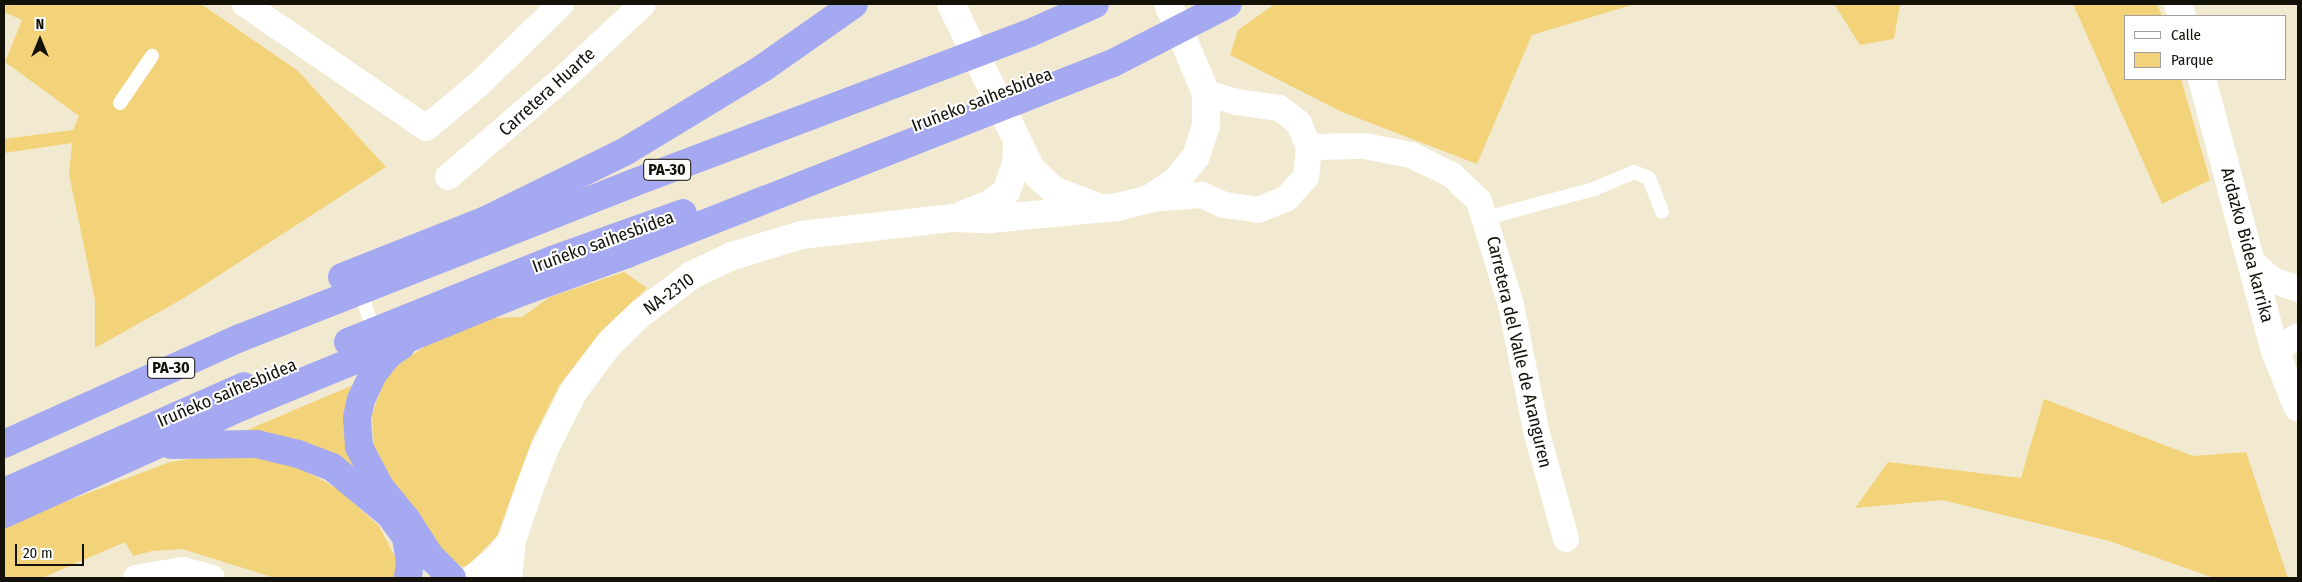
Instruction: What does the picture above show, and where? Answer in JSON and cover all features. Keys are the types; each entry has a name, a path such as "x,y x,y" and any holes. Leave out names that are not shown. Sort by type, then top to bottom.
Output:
{"highway":[{"path":"240,338 334,281 486,220 626,151 763,68 854,4"},
{"name":"PA-30","path":"4,444 240,338 633,183 1030,33 1095,4"},
{"name":"Iruñeko saihesbidea","path":"4,492 205,402 374,331 552,260 933,120 1089,59 1207,4"},
{"path":"4,514 153,446 433,328 1063,84 1113,63 1228,4"},
{"path":"433,328 389,354 373,374 361,400 357,434 364,461 372,476 407,520 430,556 452,578"},
{"path":"153,446 209,442 257,444 298,454 332,467 390,514 406,537 410,561 408,578"}],"street":[{"path":"245,4 426,128 478,85 561,4"},
{"name":"Carretera Huarte","path":"448,177 566,76 643,4"},
{"path":"951,4 1017,145 1031,169 1055,191 1085,204 1117,207"},
{"path":"1149,199 1176,181 1196,156 1206,125 1206,93 1168,4"},
{"name":"Ardazko Bidea karrika","path":"2202,80 2275,351 2298,408"},
{"path":"953,218 990,219 1117,207 1149,199 1202,195 1224,205 1258,210 1287,198 1306,177 1308,147 1299,123 1279,108 1237,102 1206,93"},
{"path":"953,218 988,205 1006,192 1016,164 1017,145"},
{"name":"Carretera del Valle de Aranguren","path":"1308,147 1364,146 1411,155 1452,175 1479,201 1486,218 1511,305 1536,430 1566,539"},
{"name":"NA-2310","path":"512,540 544,450 575,389 608,344 664,295 708,267 767,243 801,235 953,218"},
{"path":"2251,261 2272,280 2298,290"},
{"path":"2275,351 2298,336"},
{"path":"474,578 498,558 512,540"},
{"path":"508,578 512,540"},
{"path":"136,578 183,570 212,578"}],"lane":[{"path":"120,103 152,56"},
{"path":"1486,218 1594,188 1634,172 1649,178 1662,212"},
{"path":"360,291 374,331"},
{"path":"4,429 102,399"}],"green space":[{"path":"4,4 201,4 298,71 386,167 184,298 95,348 95,300 69,174 72,143 4,153 4,139 73,130 79,116 5,62 22,20 4,12"},
{"path":"1275,4 1635,4 1532,35 1477,164 1342,112 1230,55 1238,30"},
{"path":"1834,4 1900,4 1894,39 1860,45"},
{"path":"2073,4 2157,4 2162,15 2124,15 2124,80 2181,80 2210,180 2162,204"},
{"path":"624,272 647,288 602,330 559,386 532,440 497,536 469,565 463,567 450,560 374,457 372,414 384,381 396,366 433,341 492,318 522,317 550,297"},
{"path":"356,384 358,474 284,438 247,430"},
{"path":"2044,399 2193,456 2246,452 2288,578 2214,578 2109,541 1942,500 1855,508 1888,462 2021,478"},
{"path":"223,454 290,462 338,489 379,526 396,559 395,578 275,578 182,549 152,551 133,556 125,542 42,578 4,578 4,525 170,462"}]}
